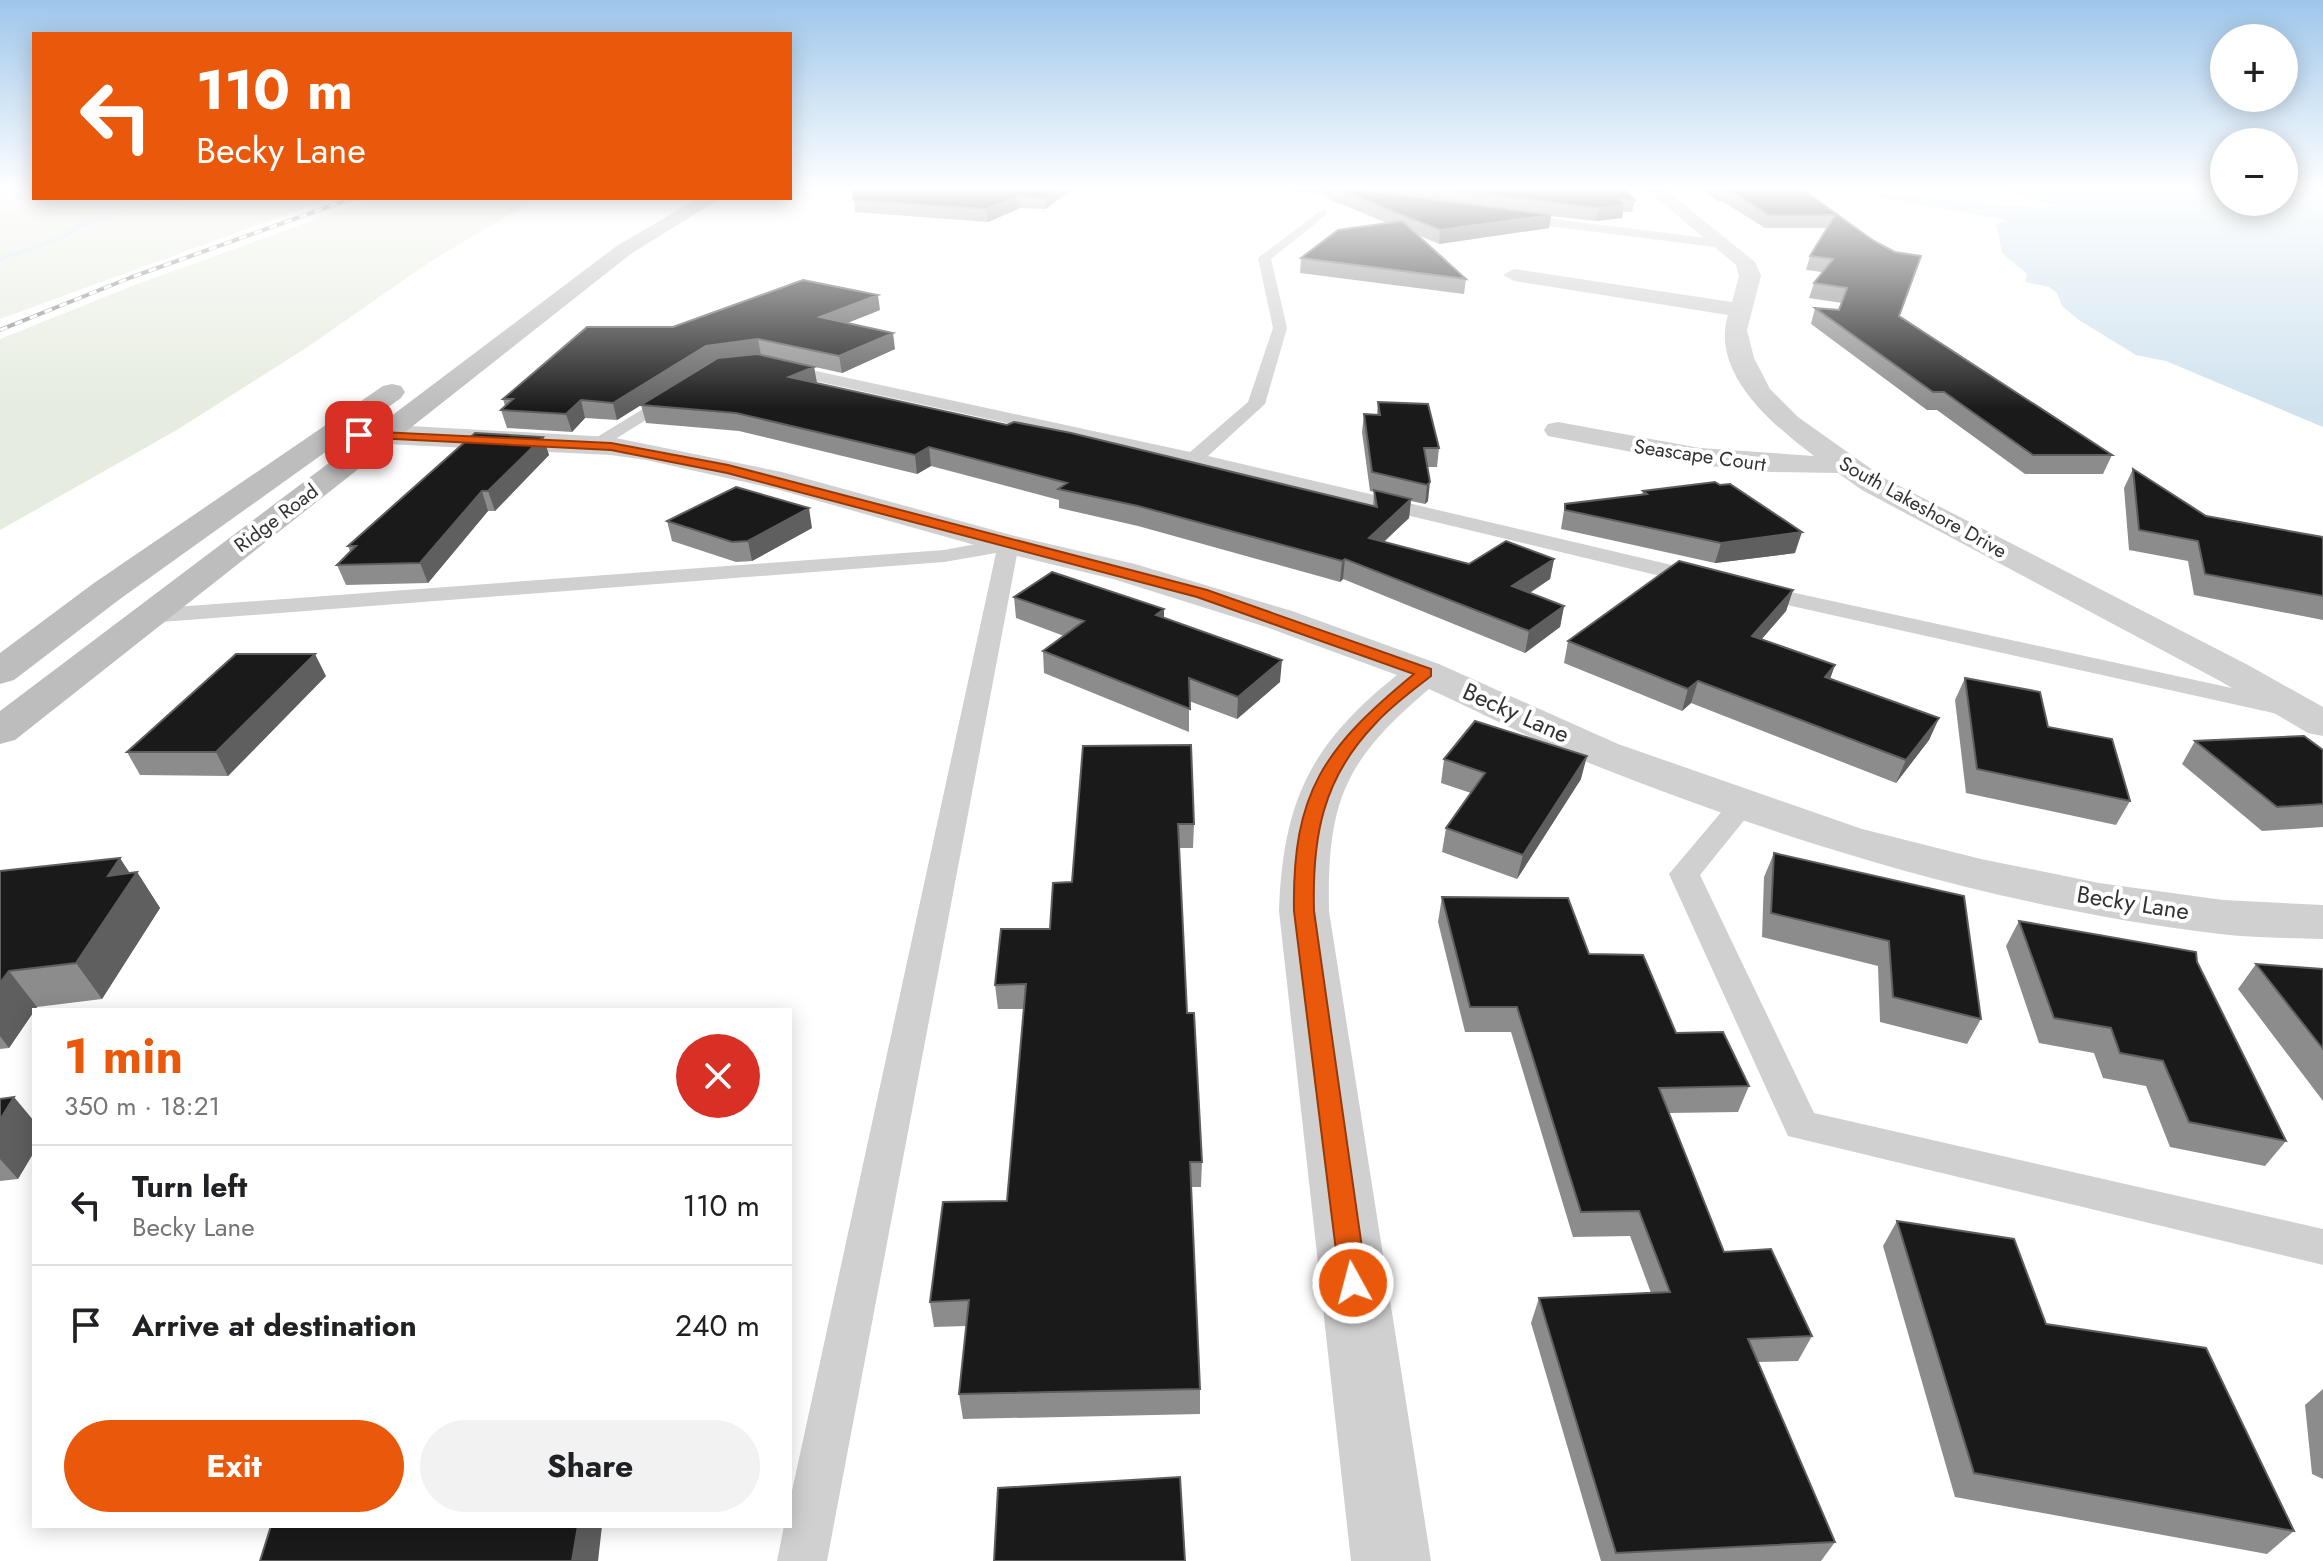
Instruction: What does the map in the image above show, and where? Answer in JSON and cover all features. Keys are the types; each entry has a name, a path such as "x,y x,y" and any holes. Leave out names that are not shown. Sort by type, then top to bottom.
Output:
{"main road":[{"name":"Ridge Road","path":"0,731 607,263"},
{"name":"Ridge Road","path":"0,672 107,591 410,379"}],"street":[{"name":"South Lakeshore Drive","path":"1745,263 1750,276 1735,330 1742,358 1759,393 1788,423 1873,484 2234,673 2312,718"},
{"path":"1514,275 1739,310"},
{"name":"Seascape Court","path":"1558,430 1689,456 1790,466 1844,464"},
{"name":"Becky Lane","path":"334,435 593,445 646,451 782,481 1008,544 1202,593 1425,672 1603,753 1847,840 1981,875 2085,897 2223,917 2323,922"},
{"path":"1391,1561 1304,911 1303,860 1311,820 1325,781 1344,749 1370,719 1425,672"}],"lane":[{"path":"1194,458 1256,404 1280,328 1265,263"},
{"path":"760,363 1194,458 1724,584 2312,718"},
{"path":"593,445 692,384"},
{"path":"148,616 944,556 1008,544 802,1561"},
{"path":"1744,803 1684,874 1801,1125 2323,1247"}],"shaded area":[{"path":"0,263 154,263 0,319"},
{"path":"196,263 428,263 306,348 175,431 0,530 0,339"}],"water":[{"path":"2014,263 2323,263 2323,427 2166,361 2136,355 2079,320 2062,306 2057,293 2049,287 2025,282 2027,274"}],"building":[{"path":"1339,263 1448,263 1466,279"},
{"path":"1830,263 1918,263 1899,316 2112,455 2033,455 1944,392 1933,392 1815,308 1839,310 1847,288 1814,283"},
{"path":"803,280 878,295 820,317 893,333 839,356 758,339 706,346 613,403 581,400 566,414 501,410 513,399 503,399 587,327 673,327"},
{"path":"757,354 814,367 789,377 1007,425 1014,422 1071,433 1377,507 1374,490 1411,499 1369,538 1469,564 1506,541 1554,559 1512,586 1564,606 1529,631 1345,559 1342,561 1138,506 1058,489 1067,483 929,447 915,455 736,413 641,405 718,358"},
{"path":"1378,402 1428,404 1439,448 1424,448 1430,482 1427,485 1372,472 1364,414 1380,415"},
{"path":"475,433 543,437 488,491 482,491 420,563 337,565 356,546 348,546"},
{"path":"2133,469 2206,516 2322,537 2323,596 2205,574 2198,541 2139,530"},
{"path":"1715,482 1730,484 1802,532 1721,543 1565,510 1565,504"},
{"path":"736,487 809,508 748,541 732,542 667,521"},
{"path":"1679,561 1793,590 1752,636 1835,665 1825,677 1939,718 1906,760 1698,681 1688,689 1568,641"},
{"path":"1052,572 1164,609 1156,615 1282,660 1238,697 1189,678 1190,709 1043,651 1084,621 1014,597"},
{"path":"236,654 315,654 216,752 127,752"},
{"path":"1965,678 2040,692 2048,727 2112,739 2130,801 1977,769"},
{"path":"1475,721 1587,756 1523,855 1446,828 1485,773 1444,759"},
{"path":"2304,736 2323,750 2323,804 2277,807 2195,741"},
{"path":"1191,745 1194,824 1178,824 1187,1013 1194,1013 1202,1162 1190,1162 1200,1389 959,1394 969,1300 930,1302 943,1202 1007,1201 1026,984 995,985 1001,929 1050,929 1053,883 1072,882 1083,746"},
{"path":"1774,853 1964,896 1981,1019 1893,997 1889,941 1771,913"},
{"path":"120,858 108,876 137,872 76,963 9,971 0,983 0,871"},
{"path":"1442,897 1568,898 1589,954 1643,955 1676,1033 1723,1032 1749,1086 1659,1088 1724,1252 1771,1249 1812,1336 1748,1339 1835,1542 1616,1553 1539,1298 1670,1292 1639,1211 1581,1212 1517,1007 1470,1007"},
{"path":"2019,921 2196,952 2197,962 2286,1141 2189,1122 2163,1061 2120,1053 2111,1028 2054,1018"},
{"path":"2256,964 2323,969 2323,1049"},
{"path":"14,1097 0,1120 0,1099"},
{"path":"1897,1221 2014,1239 2046,1324 2206,1348 2294,1531 1974,1473"},
{"path":"1180,1477 1185,1561 994,1561 998,1488"},
{"path":"270,1528 578,1528 572,1561 260,1561"}],"railway":[{"path":"0,330 172,263"}],"route":[{"path":"359,435 611,446 782,481 1008,544 1202,593 1425,672 1370,719 1344,749 1325,781 1311,820 1303,860 1304,911 1353,1283"}]}
